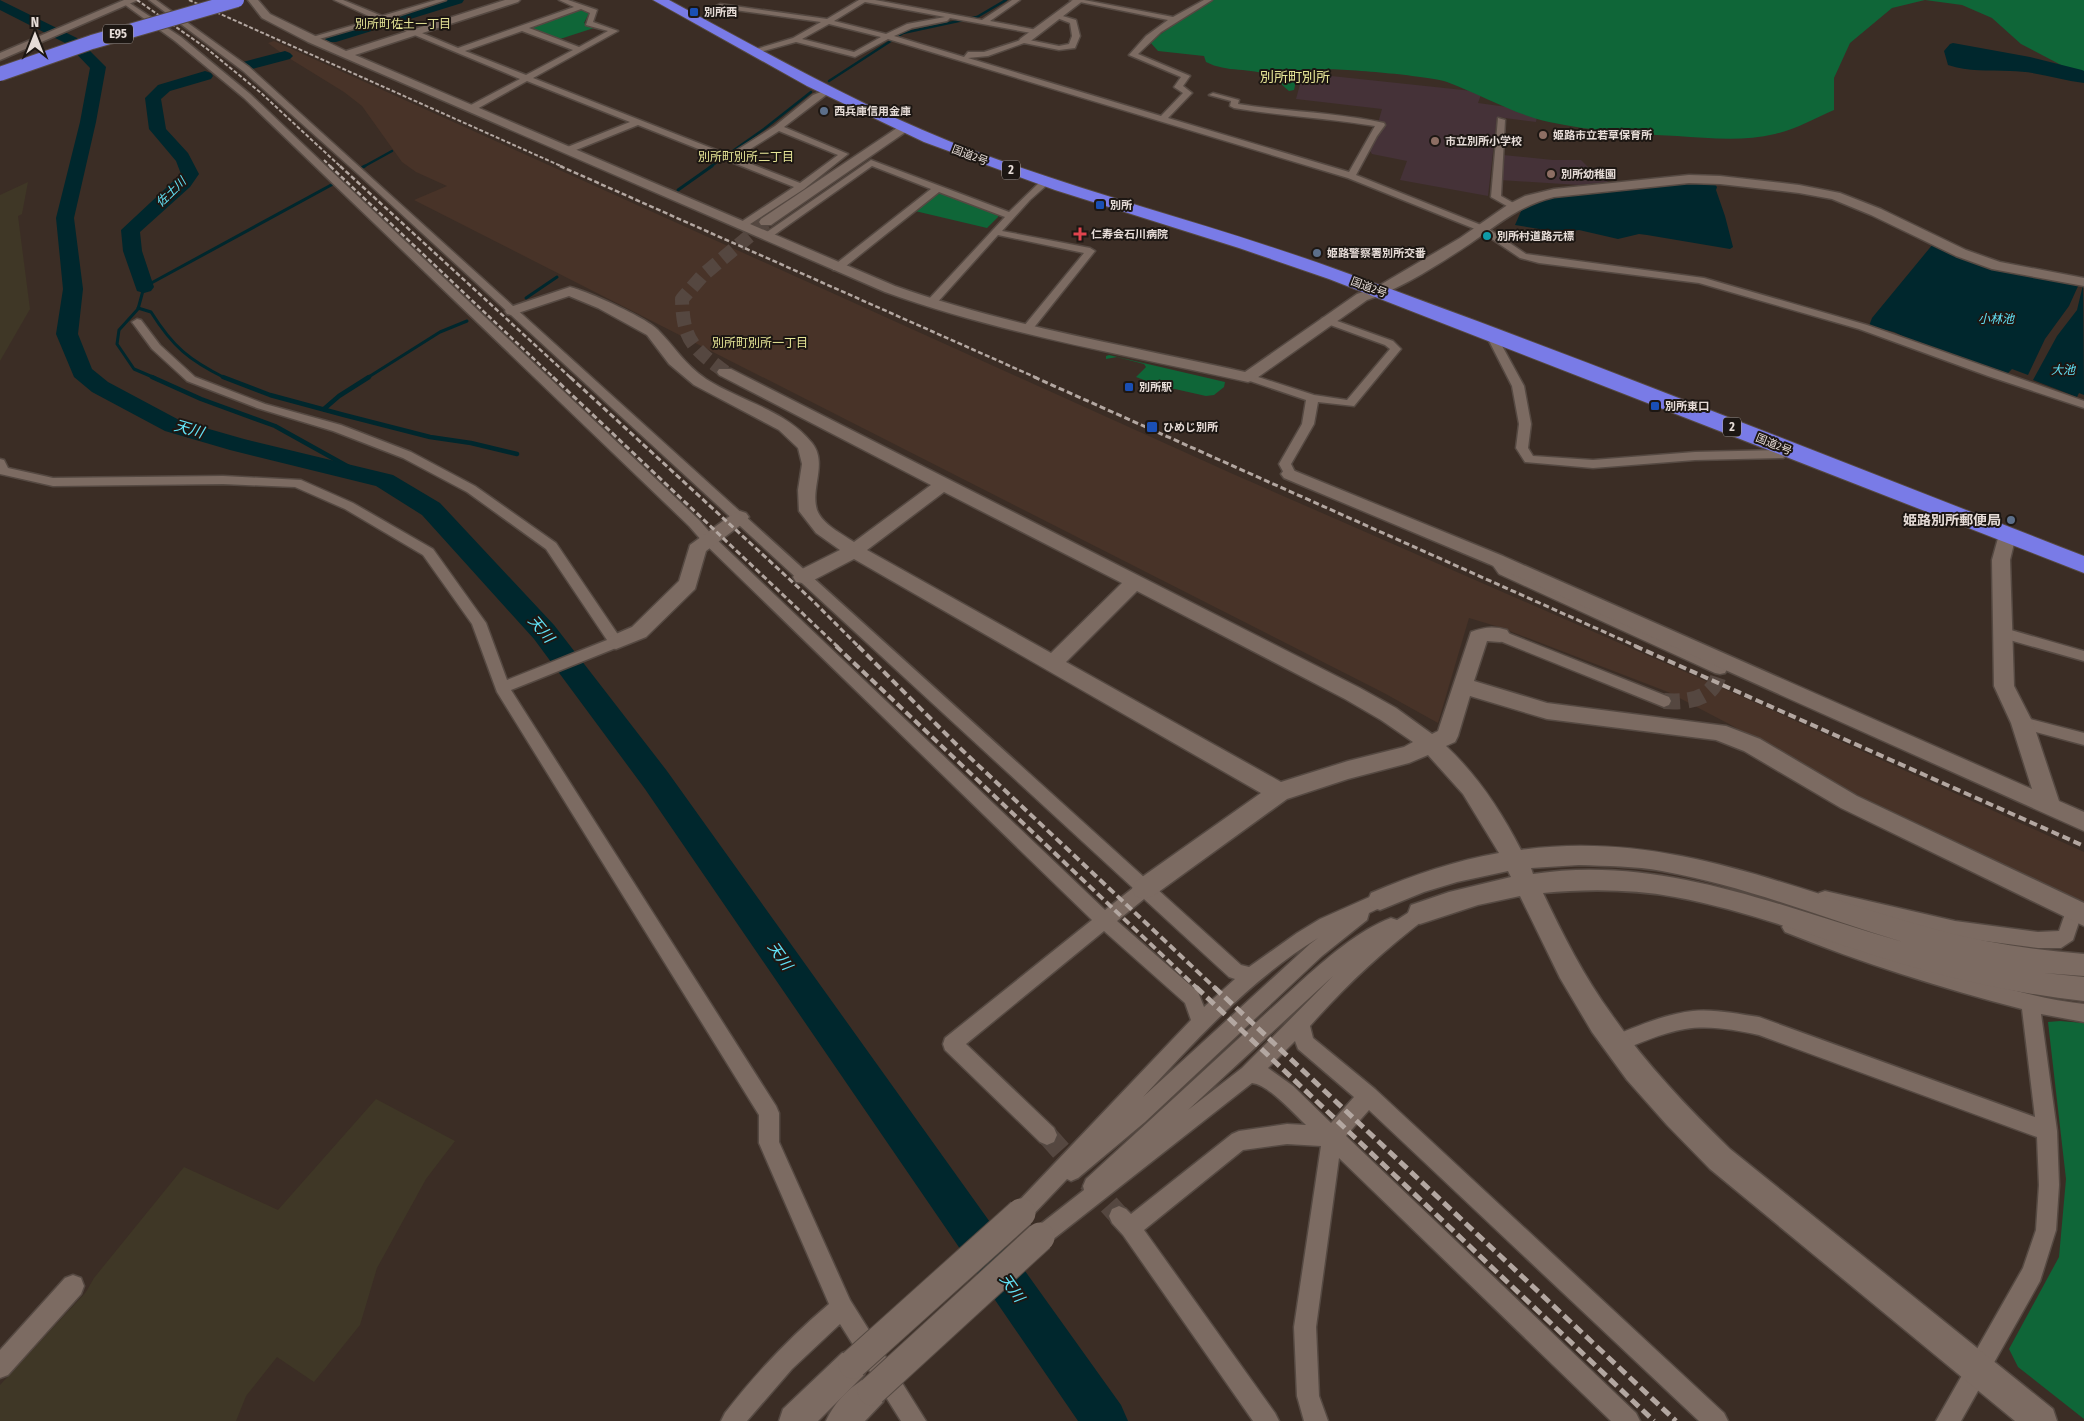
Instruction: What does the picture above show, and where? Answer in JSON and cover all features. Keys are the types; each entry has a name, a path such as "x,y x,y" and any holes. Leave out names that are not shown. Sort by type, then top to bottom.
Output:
{"highway":[{"name":"E95","path":"0,69 84,40 223,0"},
{"name":"E95","path":"0,74 92,42 237,0"},
{"name":"国道2号","path":"662,0 826,92 903,128 970,155 1045,182 1278,255 1380,291 2084,565"}],"street":[{"path":"152,0 246,69 740,517 803,577 1144,888 1235,970 1251,976"},
{"path":"253,0 266,16 312,40 741,226 767,229 837,268 931,303 1028,328 1248,377 1312,398 1350,404 1396,349 1389,343 1326,320"},
{"path":"337,0 458,51 801,188"},
{"path":"312,40 386,20 443,0"},
{"path":"347,54 515,0"},
{"path":"472,108 614,31 590,23 594,12 562,0"},
{"path":"730,0 720,6 826,21 887,36 1164,118 1351,176 1483,229 1523,256 1700,280 1863,327 2084,405"},
{"path":"756,52 796,40 864,0 1034,32"},
{"path":"1000,0 1015,1"},
{"path":"963,58 971,54 985,54 1024,41 1077,0 1174,19"},
{"path":"1120,8 1131,0"},
{"path":"1164,118 1188,93 1178,87 1186,76 1133,55 1144,40 1174,19 1209,0"},
{"path":"0,57 130,1 178,39 247,96 686,516 1105,921 1192,998 1201,1022"},
{"path":"984,22 1015,1"},
{"path":"458,51 582,7"},
{"path":"1024,41 1059,48 1072,46 1076,36 1073,22 1056,16"},
{"path":"796,40 856,55 887,36 910,26 955,17"},
{"path":"522,28 579,50"},
{"path":"8,41 25,45"},
{"path":"727,157 778,128 816,97 826,92"},
{"path":"1213,95 1235,100 1234,106 1336,117 1381,125 1374,133 1351,176"},
{"path":"1501,120 1496,197 1514,207"},
{"path":"568,150 638,122"},
{"path":"741,226 801,188 844,154 778,128"},
{"path":"767,229 903,128"},
{"path":"767,229 871,163 1012,216"},
{"path":"1248,377 1326,320 1362,297 1380,291 1483,229 1514,207 1530,199 1554,193 1689,179 1720,180 1799,189 1835,196 1876,212 1961,253 1997,266 2084,282"},
{"path":"931,303 1027,198 1045,182"},
{"path":"837,268 938,188"},
{"path":"995,232 1090,250 1028,328"},
{"path":"512,311 570,290 603,305 652,332 675,361 700,382 786,426 806,446 811,464 807,490 808,511 822,529 854,551 1279,792"},
{"path":"137,322 156,347 191,379 261,406 337,428 407,455 471,489 551,546 609,645"},
{"path":"1490,333 1518,386 1525,424 1522,448 1529,460 1593,464 1695,456 1783,454 1789,450"},
{"path":"725,372 1357,696 1412,730 1431,745 1466,781 1490,816 1514,859 1570,972 1615,1044 1650,1087 1720,1159 2041,1421"},
{"path":"1312,398 1314,405 1310,421 1285,464 1290,474 1496,560 2084,822"},
{"path":"0,463 3,471 52,482 223,480 297,483 341,502 428,552 479,622 509,686 770,1113 769,1143 842,1308 914,1421"},
{"path":"803,577 854,551 943,484"},
{"path":"509,686 639,632 688,584 697,549 740,517"},
{"path":"2007,535 2001,560 2004,686 2022,723 2049,806"},
{"path":"1496,560 1504,571 1720,669"},
{"path":"1052,662 1135,582"},
{"path":"2004,633 2084,656"},
{"path":"1047,1134 952,1044 1144,888 1279,792 1348,770 1409,754 1447,736 1478,637 1486,634 1500,635 1664,701"},
{"path":"1464,686 1547,711 1718,732 1734,737 1849,802 2079,912 2066,935 2061,940 2038,940 1940,926 1830,898 1774,890"},
{"path":"2022,723 2084,739"},
{"path":"1021,1213 1201,1022 1251,976 1303,938 1326,924 1431,879 1486,864 1514,859 1575,856 1634,858 1700,869 1774,890 1887,928 1966,950 2035,962 2084,965"},
{"path":"842,1421 872,1391 1040,1237 1155,1126 1330,967 1366,939 1420,913 1470,896 1526,885 1577,881 1631,881 1687,889 1744,904 1973,973 2049,986 2084,989"},
{"path":"795,1421 853,1364 1021,1213 1138,1115 1316,950 1380,900"},
{"path":"1744,904 1832,944 1917,972 2030,1004 2084,1013"},
{"path":"1040,1237 1249,1074 1358,963 1390,935 1420,913"},
{"path":"1948,1421 2032,1272 2046,1230 2049,1184 2047,1131 2030,1004"},
{"path":"1615,1044 1675,1022 1694,1020 1731,1021 1759,1026 2047,1131"},
{"path":"1300,1024 1305,1043 1368,1096 1716,1421"},
{"path":"1249,1074 1262,1075 1286,1093 1628,1421"},
{"path":"1316,1421 1308,1396 1305,1327 1332,1137 1368,1096"},
{"path":"1266,1421 1125,1222 1239,1141 1287,1134 1332,1137"},
{"path":"0,1367 73,1286"},
{"path":"733,1421 777,1367 813,1331 842,1308"}],"shaded area":[{"path":"274,41 1233,474 1754,702 2084,852 2084,906 1906,823 1813,774 1731,725 1668,692 1499,627 1469,618 1438,723 1384,693 414,200 447,186 416,172 402,162 362,106 344,92 268,43"},
{"name":"市立別所小学校","path":"1303,73 1482,92 1478,103 1538,111 1536,122 1497,117 1488,196 1400,180 1407,161 1372,154 1370,151 1380,130 1386,125 1378,123 1382,109 1296,99"},
{"name":"別所幼稚園","path":"1503,155 1553,160 1581,160 1589,168 1596,169 1608,182 1579,185 1500,180"},
{"path":"28,182 22,214 18,216 30,309 0,361 0,195"},
{"path":"376,1099 455,1141 426,1179 377,1268 360,1325 314,1382 277,1357 246,1396 236,1421 0,1421 0,1385 86,1292 94,1278 184,1167 278,1210"}],"green space":[{"path":"1207,0 1925,0 1892,8 1850,43 1834,78 1834,110 1782,132 1750,138 1726,139 1597,130 1549,122 1510,109 1447,82 1396,74 1324,69 1307,70 1298,72 1294,90 1289,91 1271,76 1263,73 1222,68 1206,62 1204,56 1158,51 1150,42"},
{"path":"1925,0 2084,0 2084,77 2021,44 1992,18 1962,5"},
{"path":"579,10 589,13 584,23 597,27 560,39 531,28"},
{"path":"943,192 999,214 998,217 987,228 915,211 936,194"},
{"path":"1109,355 1225,382 1224,387 1214,395 1206,396 1157,385 1136,377 1146,367 1144,364 1117,357 1106,359 1106,356"},
{"path":"2048,1022 2084,1023 2084,1419 2018,1367 2009,1349 2059,1257 2066,1179"}],"water":[{"path":"1953,43 2030,57 2082,70 2084,71 2084,83 2029,72 1971,70 1948,65 1944,51"},
{"path":"1713,182 1717,187 1716,190 1733,247 1730,249 1639,234 1618,239 1579,230 1563,233 1515,225 1522,209 1545,198 1677,183"},
{"name":"小林池","path":"1933,244 2079,284 2069,306 2045,339 2028,375 2012,369 2007,374 1924,346 1894,332 1869,326 1872,318"},
{"name":"大池","path":"2083,285 2084,395 2079,393 2077,397 2033,380 2057,336 2077,310"}],"waterway":[{"name":"佐土川","path":"331,39 457,0"},
{"path":"829,81 903,33 977,17 1006,0"},
{"name":"天川","path":"0,4 72,41 98,67 88,122 65,218 73,289 67,334 82,372 100,387 173,426 238,445 384,480 431,509 544,632 656,780 1105,1421"},
{"name":"佐土川","path":"248,65 285,56"},
{"name":"佐土川","path":"144,287 132,251 131,230 184,183 190,174 182,157 164,138 156,125 153,98 164,88 205,76"},
{"path":"710,167 764,129 811,92"},
{"path":"363,167 392,151"},
{"path":"678,190 712,166"},
{"path":"138,308 144,287 333,184"},
{"path":"526,298 557,277"},
{"path":"138,308 151,312 167,335 183,351 201,365 224,377"},
{"path":"138,308 119,330 117,344 134,369 155,378"},
{"path":"367,378 440,332 467,321"},
{"path":"152,377 201,399 275,426 365,476"},
{"path":"224,377 270,395 344,415 430,437 471,443 517,454"},
{"path":"324,409 339,396 369,377"}],"tunnel":[{"path":"725,372 705,356 692,342 685,325 682,299 703,275 766,222"},
{"path":"1664,701 1683,701 1700,697 1713,687 1720,669"},
{"path":"1047,1135 1119,1216"}],"railway":[{"path":"137,0 206,48 261,93 341,167"},
{"path":"189,0 563,167"},
{"path":"324,160 330,166"},
{"path":"330,166 554,378"},
{"path":"340,166 571,378"},
{"path":"560,166 1037,378"},
{"path":"553,377 838,647"},
{"path":"570,377 812,600 962,750 1215,988"},
{"path":"1034,377 1638,647"},
{"path":"836,646 1197,988"},
{"path":"1635,646 2084,846"},
{"path":"1196,987 1654,1421"},
{"path":"1214,987 1676,1421"}],"place":[{"name":"別所西","path":"694,12"},
{"name":"西兵庫信用金庫","path":"824,111"},
{"name":"姫路市立若草保育所","path":"1543,135"},
{"name":"市立別所小学校","path":"1435,141"},
{"name":"別所幼稚園","path":"1551,174"},
{"name":"別所","path":"1100,205"},
{"name":"仁寿会石川病院","path":"1080,234"},
{"name":"別所村道路元標","path":"1487,236"},
{"name":"姫路警察署別所交番","path":"1317,253"},
{"name":"別所駅","path":"1129,387"},
{"name":"別所東口","path":"1655,406"},
{"name":"ひめじ別所","path":"1152,427"},
{"name":"姫路別所郵便局","path":"2011,520"}],"district":[{"name":"別所町佐土一丁目","path":"403,24"},
{"name":"別所町別所","path":"1295,77"},
{"name":"別所町別所二丁目","path":"746,157"},
{"name":"別所町別所一丁目","path":"760,343"}]}
